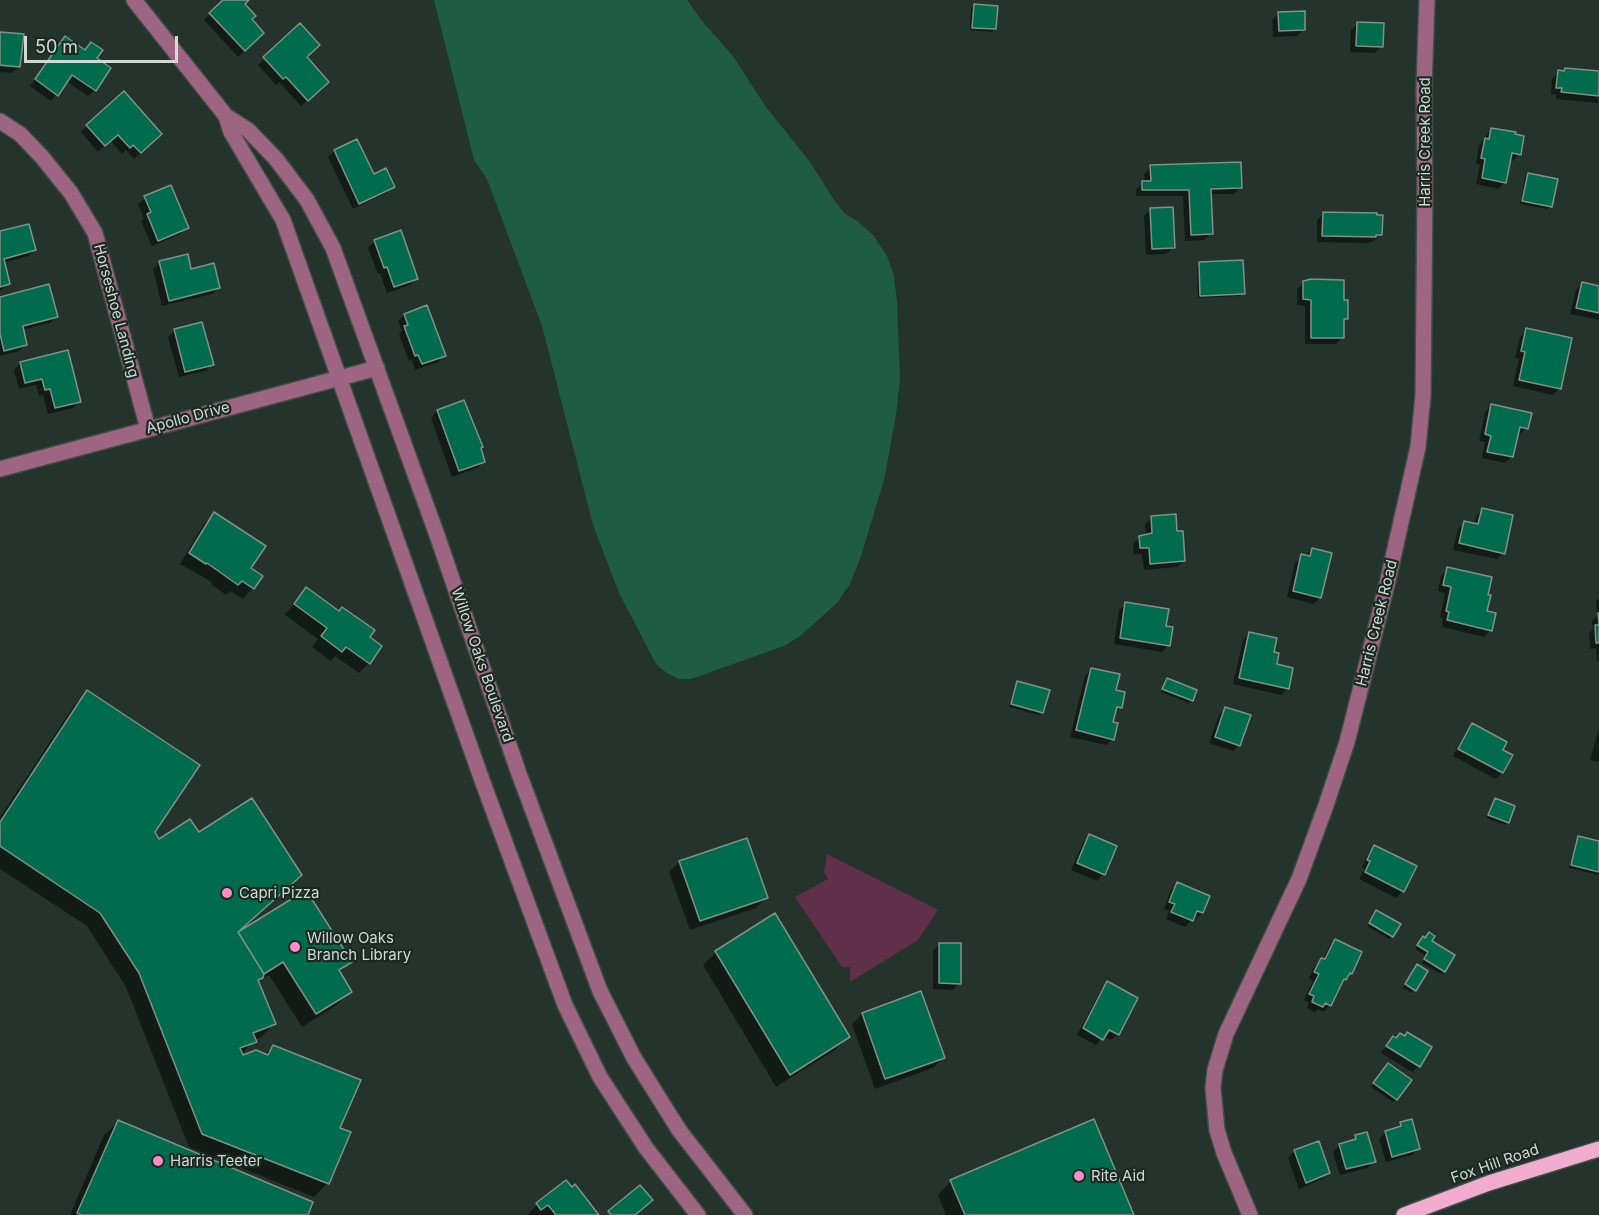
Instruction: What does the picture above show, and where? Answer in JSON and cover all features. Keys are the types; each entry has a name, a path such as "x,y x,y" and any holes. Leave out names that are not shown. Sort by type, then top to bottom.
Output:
{"main road":[{"name":"Fox Hill Road","path":"1404,1215 1489,1183 1599,1149"}],"street":[{"name":"Willow Oaks Boulevard","path":"134,0 226,116 248,130 276,159 307,200 333,248 519,771 600,991 634,1058 679,1130 746,1215"},
{"name":"Harris Creek Road","path":"1250,1215 1224,1154 1217,1130 1213,1088 1215,1070 1226,1034 1299,879 1326,808 1350,731 1418,447 1423,396 1424,88 1427,0"},
{"name":"Willow Oaks Boulevard","path":"226,116 231,132 282,220 565,1005 600,1077 646,1148 698,1215"},
{"name":"Horseshoe Landing","path":"0,121 20,134 42,157 71,193 95,233 148,429"},
{"name":"Apollo Drive","path":"0,469 377,368"}],"shaded area":[{"path":"434,0 687,0 733,56 766,107 810,162 836,203 845,214 856,220 874,236 887,256 894,276 897,302 900,379 884,480 850,584 837,603 799,637 784,646 691,679 679,679 656,664 619,593 593,525 542,326 487,179 474,160"},
{"path":"827,854 938,910 918,940 850,982 850,967 842,967 795,897 828,879 824,872"}],"building":[{"path":"223,0 249,0 245,4 256,16 252,19 264,33 245,51 209,13"},
{"path":"974,4 998,6 996,29 972,28"},
{"path":"1305,11 1305,30 1279,31 1278,12"},
{"path":"1357,22 1384,23 1383,47 1356,46"},
{"path":"300,23 320,45 307,57 329,82 308,101 263,57"},
{"path":"0,32 24,34 20,67 0,65"},
{"path":"65,36 85,50 91,42 103,50 97,58 111,68 96,91 72,75 58,96 35,79"},
{"path":"1565,68 1599,71 1599,96 1561,92 1562,88 1556,88 1558,70 1564,71"},
{"path":"124,91 162,134 141,153 133,145 130,148 118,135 105,146 86,125"},
{"path":"1491,128 1516,132 1515,134 1524,136 1521,155 1512,153 1506,183 1482,178 1485,159 1481,158 1485,138 1489,139"},
{"path":"357,139 374,174 386,168 395,187 359,204 334,150"},
{"path":"1241,162 1242,188 1211,189 1213,234 1191,235 1189,190 1142,190 1142,181 1151,181 1150,165"},
{"path":"1528,173 1558,179 1552,207 1522,201"},
{"path":"171,185 189,228 158,241 147,214 151,212 144,196"},
{"path":"1173,207 1175,248 1152,249 1150,208"},
{"path":"1323,212 1383,215 1382,235 1376,235 1376,237 1322,236"},
{"path":"29,224 36,250 4,259 10,284 0,287 0,231"},
{"path":"401,230 418,279 394,287 374,240"},
{"path":"188,254 191,269 214,263 220,288 169,301 159,261"},
{"path":"1243,260 1245,294 1200,296 1199,262"},
{"path":"1311,279 1344,280 1344,300 1348,300 1348,319 1344,319 1344,338 1311,338 1311,300 1303,299 1303,281"},
{"path":"1582,282 1599,286 1599,313 1576,308"},
{"path":"49,284 58,317 23,326 27,345 4,351 0,334 0,297"},
{"path":"427,305 446,356 422,364 418,355 415,356 404,326 408,325 404,314"},
{"path":"202,322 214,365 185,372 174,329"},
{"path":"1526,328 1572,338 1561,389 1519,380 1525,352 1521,351"},
{"path":"68,350 81,402 55,408 50,389 45,390 42,379 25,383 20,362"},
{"path":"464,400 483,447 481,448 485,462 459,471 437,410"},
{"path":"1491,404 1532,413 1528,429 1520,427 1513,457 1487,452 1491,436 1485,434"},
{"path":"1482,508 1513,515 1505,554 1459,543 1464,521 1478,524"},
{"path":"214,512 266,546 251,568 263,576 254,589 242,581 238,585 189,553"},
{"path":"1176,514 1177,531 1183,531 1185,561 1150,564 1149,548 1140,548 1139,536 1152,533 1151,516"},
{"path":"1312,548 1332,553 1321,598 1293,591 1301,554 1310,556"},
{"path":"1447,567 1492,577 1487,611 1496,613 1492,631 1447,620 1449,612 1446,611 1451,587 1443,585"},
{"path":"306,587 339,611 342,607 375,630 370,637 382,646 370,664 346,647 342,652 321,636 327,628 294,604"},
{"path":"1125,602 1169,609 1166,626 1173,627 1170,646 1120,638"},
{"path":"1595,625 1599,625 1599,643 1596,643"},
{"path":"1249,632 1277,638 1274,652 1279,653 1277,664 1293,668 1289,689 1239,678"},
{"path":"1091,668 1120,674 1116,690 1125,692 1122,708 1117,707 1113,722 1118,723 1114,740 1076,730"},
{"path":"1167,678 1197,690 1193,701 1162,689"},
{"path":"1017,681 1050,690 1043,713 1011,704"},
{"path":"87,690 200,765 155,832 159,839 190,819 199,832 252,798 302,875 238,932 264,974 263,978 258,980 276,1024 253,1033 257,1042 240,1048 243,1055 256,1050 268,1055 273,1045 361,1080 340,1128 351,1132 329,1184 202,1134 139,973 100,913 0,846 0,822"},
{"path":"1225,707 1251,715 1240,746 1215,737"},
{"path":"1472,723 1507,742 1503,750 1513,755 1503,773 1458,749"},
{"path":"1495,798 1515,806 1509,823 1488,815"},
{"path":"1089,834 1117,846 1105,875 1077,863"},
{"path":"1578,836 1599,841 1599,872 1571,865"},
{"path":"747,838 768,898 700,921 679,861"},
{"path":"1374,845 1417,866 1404,892 1365,872 1370,861 1367,860"},
{"path":"1177,882 1210,896 1203,913 1197,911 1193,921 1171,912 1175,904 1169,902"},
{"name":"Willow Oaks Branch Library","path":"306,890 352,962 339,970 352,992 316,1014 283,962 264,974 238,932"},
{"path":"1376,910 1401,924 1393,937 1369,923"},
{"path":"775,913 850,1037 790,1075 715,951"},
{"path":"1429,932 1435,936 1432,941 1455,955 1445,972 1424,959 1428,952 1417,945"},
{"path":"1335,939 1362,952 1352,974 1350,973 1346,980 1344,979 1331,1006 1325,1003 1323,1007 1312,1002 1314,996 1309,994 1319,974 1314,972 1321,958 1325,959"},
{"path":"939,943 961,943 961,984 939,983"},
{"path":"1417,964 1428,971 1416,991 1405,984"},
{"path":"1107,981 1138,998 1119,1035 1109,1030 1103,1040 1083,1028"},
{"path":"921,991 945,1058 885,1079 862,1013"},
{"path":"1407,1032 1432,1047 1420,1067 1386,1046 1393,1036 1396,1038 1400,1033 1405,1036"},
{"path":"1388,1063 1412,1080 1397,1100 1373,1083"},
{"name":"Rite Aid","path":"1094,1119 1134,1215 965,1215 950,1180"},
{"path":"1412,1119 1420,1149 1392,1157 1385,1131 1401,1126 1400,1122"},
{"name":"Harris Teeter","path":"118,1120 313,1202 308,1215 81,1215 77,1213"},
{"path":"1367,1132 1376,1162 1346,1169 1339,1144 1356,1139 1355,1135"},
{"path":"1319,1141 1330,1173 1306,1183 1294,1150"},
{"path":"566,1180 572,1187 575,1184 599,1215 556,1215 548,1205 541,1210 536,1203"},
{"path":"640,1185 653,1200 635,1215 611,1215 608,1211"}],"place":[{"name":"Capri Pizza","path":"227,893"},
{"name":"Willow Oaks Branch Library","path":"295,947"},
{"name":"Harris Teeter","path":"158,1161"},
{"name":"Rite Aid","path":"1079,1176"}]}
